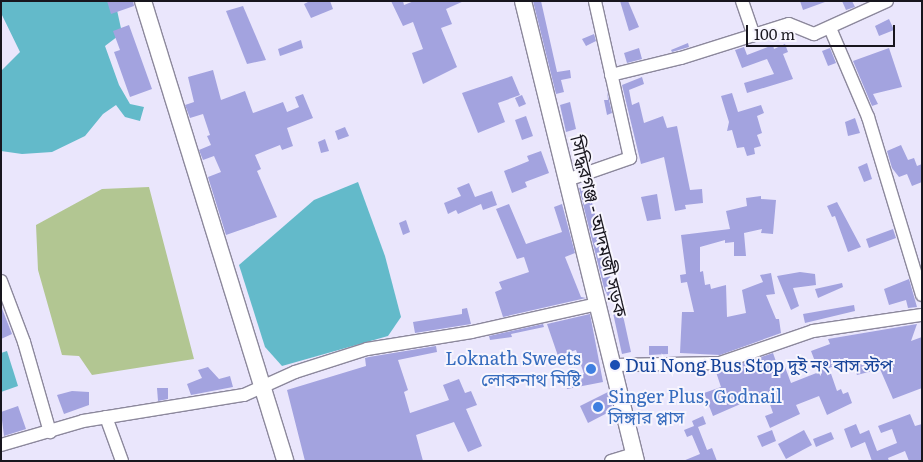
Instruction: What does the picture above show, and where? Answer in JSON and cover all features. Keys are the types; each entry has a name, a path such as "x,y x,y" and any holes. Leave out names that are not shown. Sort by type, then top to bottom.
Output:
{"main road":[{"path":"143,1 264,385 285,461"},
{"name":"সিদ্ধিরগঞ্জ - আদমজী সড়ক","path":"523,1 597,304 615,365 635,457"}],"street":[{"path":"567,180 630,158 596,1"},
{"path":"742,1 754,35"},
{"path":"611,75 682,58 789,24 810,33 830,28 887,1"},
{"path":"830,28 868,117 922,296"},
{"path":"1,281 24,342 50,432"},
{"path":"1,445 106,417 236,396 367,349 480,331 597,304"},
{"path":"615,365 720,363 813,330 922,315"},
{"path":"106,417 122,461"},
{"path":"611,461 635,457"}],"green space":[{"path":"149,187 194,359 92,375 79,356 62,355 38,270 36,225 102,189"}],"water":[{"path":"1,1 115,1 122,33 105,46 119,85 130,104 144,107 140,121 125,117 116,105 103,114 85,136 52,152 22,154 1,151 1,71 20,52 1,13"},
{"path":"358,182 385,256 401,317 388,336 282,366 265,347 239,265 314,200"},
{"path":"7,351 18,386 1,392 1,353"}],"building":[{"path":"107,1 133,1 134,6 111,14"},
{"path":"310,1 330,1 333,9 311,18 304,4"},
{"path":"391,1 403,1 404,5 414,1 464,1 446,9 452,24 441,28 457,67 423,84 412,53 423,49 413,22 403,26"},
{"path":"533,1 541,1 557,72 570,70 571,78 561,80 564,92 556,94"},
{"path":"620,1 628,1 639,27 629,31"},
{"path":"800,1 825,1 825,2 803,10"},
{"path":"842,1 852,1 855,7 846,10"},
{"path":"243,6 266,60 247,64 226,11"},
{"path":"889,19 894,30 879,36 875,26"},
{"path":"129,25 152,89 130,97 114,52 120,50 113,31"},
{"path":"594,34 596,41 586,46 582,39"},
{"path":"301,40 303,48 280,56 278,49"},
{"path":"688,43 689,47 672,52 671,50"},
{"path":"785,44 788,52 783,54 793,79 747,93 744,83 774,74 767,59 742,68 735,50 744,47 747,55 773,45 774,49"},
{"path":"639,48 642,59 627,63 624,53"},
{"path":"830,48 836,63 828,66 822,51"},
{"path":"889,48 902,87 873,94 878,104 872,106 853,61"},
{"path":"213,70 221,100 245,91 253,113 283,102 287,112 299,107 295,97 303,94 313,118 287,128 293,146 282,150 280,145 255,155 261,169 257,171 277,217 226,235 208,177 221,172 214,156 203,160 199,150 211,145 207,136 210,135 203,114 190,118 185,105 194,102 188,77"},
{"path":"512,76 520,95 498,103 505,122 478,133 462,93"},
{"path":"642,77 644,84 629,90 632,105 639,102 644,123 663,116 667,128 677,126 690,190 702,189 703,203 685,205 686,209 675,211 664,157 641,164 622,85"},
{"path":"607,91 612,113 607,115 604,100 608,100"},
{"path":"732,93 738,112 761,105 764,113 757,116 762,133 757,135 761,146 754,148 755,154 747,156 744,147 737,148 732,130 727,131 729,122 721,96"},
{"path":"522,95 526,104 519,107 515,98"},
{"path":"570,102 576,129 566,132 560,105"},
{"path":"526,116 533,136 522,140 515,120"},
{"path":"855,118 860,133 848,136 845,122"},
{"path":"345,127 349,136 338,140 335,131"},
{"path":"325,139 329,151 321,153 318,142"},
{"path":"901,145 908,160 914,158 917,166 922,164 922,182 912,186 907,174 899,177 892,168 887,151"},
{"path":"541,151 549,173 525,182 527,187 512,193 504,171 529,161 527,156"},
{"path":"867,163 872,179 864,182 858,167"},
{"path":"469,183 475,197 492,191 497,205 483,210 481,204 458,214 456,210 448,214 444,203 461,196 457,188"},
{"path":"588,186 611,280 620,281 621,297 609,299 604,288 579,188"},
{"path":"657,194 661,219 647,221 641,197"},
{"path":"761,196 761,199 776,200 773,234 761,233 762,229 744,233 746,256 734,256 734,242 725,243 725,240 700,247 700,272 703,271 705,285 710,284 711,289 726,285 727,317 746,313 742,290 763,282 760,275 771,273 775,294 766,295 776,319 779,319 781,333 720,355 680,353 682,312 694,312 687,282 681,283 680,275 686,274 681,235 730,229 726,211 747,206 746,198"},
{"path":"837,202 861,247 848,252 835,216 832,217 827,206"},
{"path":"509,204 526,244 562,232 554,207 562,204 575,253 565,257 581,297 586,298 503,317 495,292 502,289 499,282 529,272 524,257 517,259 496,209"},
{"path":"406,220 410,232 403,235 399,223"},
{"path":"893,229 896,238 869,248 866,239"},
{"path":"800,272 815,274 816,285 793,288 799,306 791,310 777,276"},
{"path":"909,279 917,307 908,308 906,300 889,305 884,289"},
{"path":"842,283 843,287 818,298 815,289"},
{"path":"854,305 855,311 805,323 803,314"},
{"path":"1,306 12,334 1,339"},
{"path":"467,308 471,324 415,333 413,322 462,314 462,309"},
{"path":"622,311 631,352 622,354 613,313"},
{"path":"590,314 603,382 567,389 565,378 584,374 576,350 558,356 547,324"},
{"path":"543,324 544,327 511,334 512,337 490,340 489,336"},
{"path":"917,324 911,341 922,337 922,388 893,399 880,369 857,375 852,363 847,365 846,361 829,368 837,391 841,389 843,394 848,392 852,403 827,415 819,396 796,405 800,414 770,428 765,416 773,413 766,393 713,416 704,393 721,387 716,372 773,353 779,370 785,367 791,383 819,372 811,351 830,344 828,339"},
{"path":"436,346 437,352 398,360 408,390 404,392 410,413 449,400 443,385 459,379 465,393 471,391 477,405 466,409 482,446 468,452 454,422 416,435 423,461 305,461 287,390 366,366 365,358"},
{"path":"649,346 668,346 668,354 649,355"},
{"path":"208,367 219,379 230,376 233,387 191,395 187,384 202,378 198,370"},
{"path":"157,388 168,388 168,399 158,401"},
{"path":"72,391 89,392 89,405 64,414 57,395"},
{"name":"Singer Plus, Godnail সিঙ্গার প্লাস","path":"608,392 613,410 588,423 580,406"},
{"path":"18,406 26,429 4,436 1,412"},
{"path":"910,414 915,426 922,424 922,461 909,461 905,451 888,458 889,461 872,461 865,442 851,448 844,429 856,424 860,434 869,430 877,451 897,443 892,429 881,433 878,426"},
{"path":"703,416 706,424 698,427 707,450 712,448 717,461 683,461 700,454 692,435 687,437 684,430 694,426 692,421"},
{"path":"772,430 776,441 762,447 757,436"},
{"path":"804,430 812,445 786,459 778,444"},
{"path":"831,432 834,439 816,447 813,439"}],"place":[{"name":"Dui Nong Bus Stop দুই নং বাস স্টপ","path":"615,365"},
{"name":"Loknath Sweets লোকনাথ মিষ্টি","path":"591,369"},
{"name":"Singer Plus, Godnail সিঙ্গার প্লাস","path":"598,407"}]}
